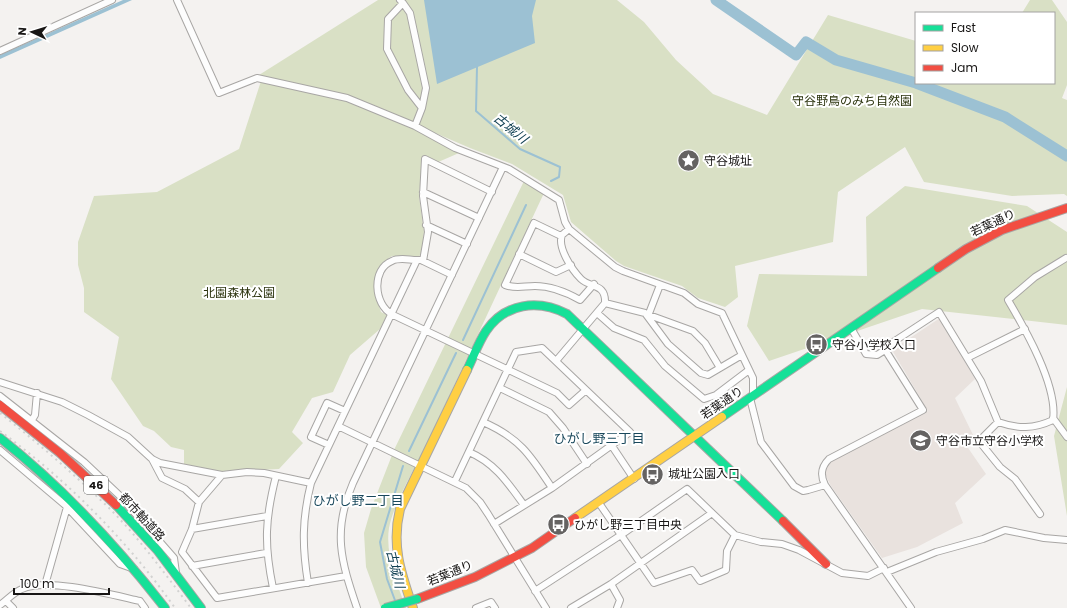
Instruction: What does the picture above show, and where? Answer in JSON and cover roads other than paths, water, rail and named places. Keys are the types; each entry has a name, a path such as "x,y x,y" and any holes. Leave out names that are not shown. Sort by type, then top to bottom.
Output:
{"street":[{"path":"0,51 112,0"},
{"path":"177,0 219,93 253,79 263,78 347,98 415,126 455,148 503,167 559,200 569,229 618,269 684,293 698,304 722,313 753,378 751,397 761,442 794,486 803,491 826,485"},
{"path":"415,126 422,108 426,88 410,13 402,1 391,15 387,23 387,49 408,90 422,108"},
{"path":"308,582 302,533 311,483 392,314 420,260 425,256 428,232 423,210 425,159 492,192"},
{"path":"356,608 346,576 340,546 343,513 349,492 503,167"},
{"path":"423,192 479,218"},
{"name":"若葉通り","path":"385,608 417,599 475,577 514,558 599,503 966,249 1002,230 1067,208"},
{"path":"561,236 534,223 505,285 513,288 524,286 544,286 565,292 580,300 594,284"},
{"path":"426,225 467,244"},
{"path":"569,229 561,236 560,246 581,279 594,284 603,292 605,303"},
{"path":"519,254 556,272 571,265"},
{"path":"1066,258 1035,277 1008,300 1025,329 1052,391 1053,418 1067,437"},
{"path":"452,275 420,260 393,260 384,266 380,274 378,290 379,299 384,310 557,393 569,405 586,390"},
{"path":"648,316 660,285"},
{"path":"556,362 605,303"},
{"path":"605,303 645,313 648,316 696,333 705,343 720,368"},
{"path":"413,608 396,554 394,532 400,509 474,354 491,323 501,314 523,305 544,304 559,309 583,329 826,564"},
{"path":"851,328 866,354 877,355 885,350 884,348 939,312 981,381 998,422 1012,427 1027,428 1047,422 1053,418"},
{"path":"596,313 609,325 644,340 661,361 704,399 716,395 749,370"},
{"path":"648,316 668,344 701,373 708,375 742,355"},
{"path":"967,358 1025,329"},
{"path":"455,481 516,352 542,348 630,432 552,488 494,524"},
{"path":"885,350 923,410 829,459 825,463 822,471 826,485 911,608"},
{"path":"0,382 62,402 118,431 134,442 152,459 162,478 185,489 199,502"},
{"path":"500,388 548,412 563,428 587,464"},
{"path":"32,420 35,415 37,393"},
{"path":"0,396 84,462 119,495 174,558 176,574"},
{"path":"329,445 311,437 324,409 327,403 345,411"},
{"name":"都市軸道路","path":"0,405 44,440 93,483 152,544 201,608"},
{"path":"483,422 502,430 516,440 529,455 552,488"},
{"path":"998,422 980,442 1000,467 1015,478 1040,514"},
{"path":"338,426 455,481 475,496 546,608"},
{"name":"46","path":"0,438 26,458 78,505 135,569 165,608"},
{"path":"612,446 634,478"},
{"path":"0,450 67,507 120,564 135,569"},
{"path":"469,452 480,456 496,468 524,505"},
{"path":"152,459 168,465 197,469 222,475 247,472 311,483"},
{"path":"222,475 199,502 192,529 182,552 217,598 346,576"},
{"path":"273,588 266,553 267,516 276,476"},
{"path":"535,591 621,536 687,489 735,535 761,542 782,544 799,550 842,574 855,576 868,576 936,552 983,539 1005,530 1044,538 1067,540"},
{"path":"599,503 654,583 692,570 700,582 726,570 727,551 735,535"},
{"path":"45,585 67,507"},
{"path":"571,608 611,584 712,513"},
{"path":"192,529 267,516"},
{"path":"192,566 266,553"},
{"path":"611,584 619,595 620,604 617,608"},
{"path":"0,605 22,588 45,585 102,592 140,601 145,608"},
{"path":"6,600 13,608"},
{"path":"476,608 491,602 495,608"}],"water":[{"path":"123,0 132,0 0,59 0,55"},
{"path":"424,0 536,0 532,16 535,43 437,84"}],"waterway":[{"path":"716,0 796,55 806,42 836,60 915,83"},
{"name":"古城川","path":"477,67 476,111 520,149 560,167 559,177 551,181"},
{"path":"919,84 1005,117 1067,156"},
{"name":"古城川","path":"463,340 526,205"},
{"name":"古城川","path":"409,451 456,353"},
{"name":"古城川","path":"396,603 387,579 380,542 403,466"}],"railway":[{"path":"0,413 56,460 121,520 191,608"},
{"path":"0,431 49,470 95,512 137,559 175,608"}],"place":[{"name":"守谷城址","path":"688,161"},
{"name":"守谷小学校入口","path":"816,345"},
{"name":"守谷市立守谷小学校","path":"921,441"},
{"name":"城址公園入口","path":"652,474"},
{"name":"ひがし野三丁目中央","path":"558,525"}],"district":[{"name":"ひがし野三丁目","path":"599,438"},
{"name":"ひがし野二丁目","path":"358,500"}],"park label":[{"name":"守谷野鳥のみち自然園","path":"852,101"},
{"name":"北園森林公園","path":"239,293"}]}
